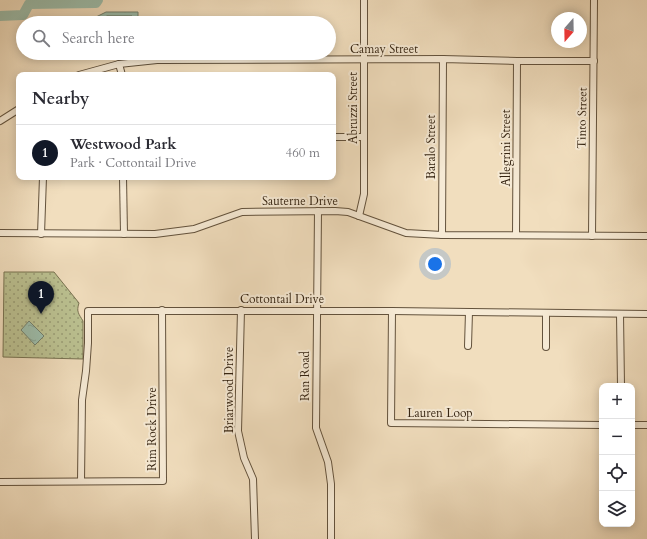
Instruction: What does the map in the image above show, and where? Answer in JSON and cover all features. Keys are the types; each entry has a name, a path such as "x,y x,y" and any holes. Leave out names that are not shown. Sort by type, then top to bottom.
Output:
{"street":[{"name":"Abruzzi Street","path":"359,216 364,194 364,0"},
{"name":"Tinto Street","path":"592,236 594,0"},
{"name":"Camay Street","path":"90,72 119,64 157,60 443,59 594,61"},
{"name":"Baralo Street","path":"442,235 443,59"},
{"name":"Allegrini Street","path":"516,235 518,61"},
{"path":"119,64 121,72"},
{"path":"0,122 16,111"},
{"path":"336,137 364,137"},
{"path":"42,234 43,180"},
{"path":"123,180 124,234"},
{"name":"Ran Road","path":"318,211 316,428 328,462 331,484 331,539"},
{"name":"Sauterne Drive","path":"0,233 155,234 194,229 242,212 335,211 359,216 406,233 442,235 647,236"},
{"name":"Rim Rock Drive","path":"0,482 163,481 162,310"},
{"name":"Briarwood Drive","path":"241,310 238,431 244,458 253,479 255,502 255,539"},
{"name":"Cottontail Drive","path":"81,482 82,400 88,349 88,311 317,310 647,314"},
{"name":"Lauren Loop","path":"392,311 391,423 599,425"},
{"path":"468,346 469,312"},
{"path":"546,313 546,347"},
{"path":"620,314 621,383"},
{"path":"635,425 647,425"}],"shaded area":[{"path":"4,272 54,272 79,303 78,311 83,321 83,359 3,357"}],"water":[{"path":"106,12 138,12 138,16 98,16"},
{"path":"29,321 44,336 35,345 21,330"}],"waterway":[{"path":"0,16 23,15 29,4 96,3 98,0"}],"place":[{"name":"Westwood Park","path":"41,314"}]}
